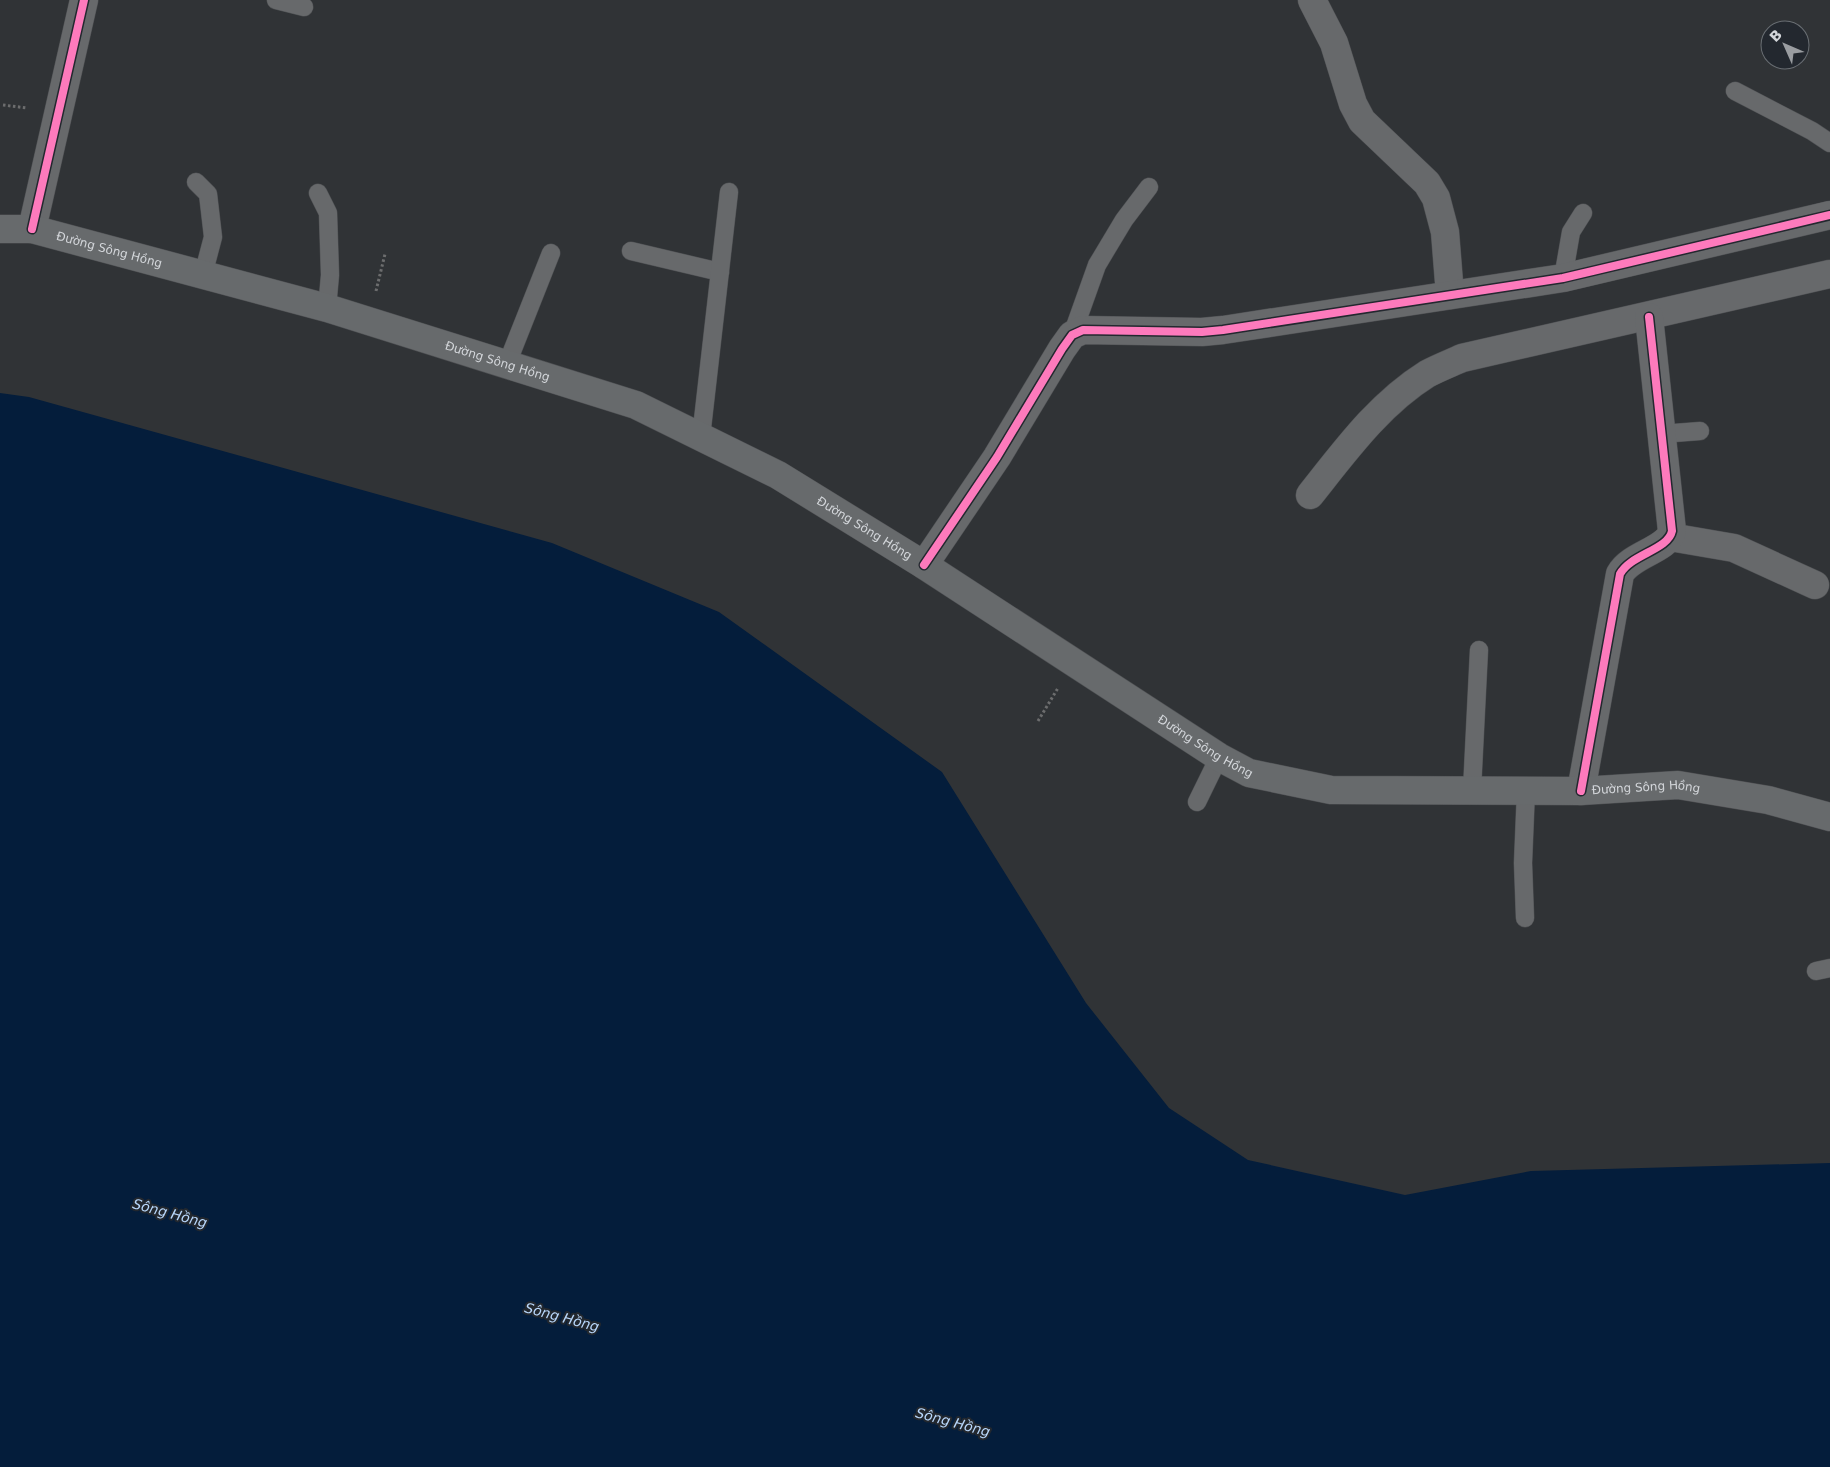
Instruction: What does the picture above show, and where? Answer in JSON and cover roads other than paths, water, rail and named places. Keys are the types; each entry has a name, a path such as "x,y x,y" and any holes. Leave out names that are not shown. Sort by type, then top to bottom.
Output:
{"main road":[{"name":"Đường Sông Hồng","path":"0,229 32,229 327,308 636,404 778,475 924,565 1219,757 1249,773 1331,790 1581,791 1678,786 1768,800 1830,817"}],"street":[{"path":"32,229 84,0"},
{"path":"1312,0 1334,43 1353,104 1362,121 1427,182 1436,198 1445,232 1450,295"},
{"path":"924,565 997,457 1072,335 1083,330 1202,332 1223,330 1563,278 1830,215"},
{"path":"1310,495 1361,430 1394,400 1427,374 1462,358 1649,317 1830,274"},
{"path":"1649,317 1672,530 1670,537"},
{"path":"1581,791 1620,574 1624,565 1670,537 1734,548 1815,585"}],"lane":[{"path":"276,0 304,7"},
{"path":"1735,91 1812,131 1830,143"},
{"path":"196,182 208,194 213,237 203,275"},
{"path":"1072,335 1097,265 1124,220 1149,187"},
{"path":"701,437 729,192"},
{"path":"318,193 328,213 330,276 327,308"},
{"path":"1563,278 1571,232 1584,213"},
{"path":"632,251 720,272"},
{"path":"507,364 551,253"},
{"path":"1661,434 1700,431"},
{"path":"1472,790 1479,650"},
{"path":"1197,802 1219,757"},
{"path":"1525,918 1523,863 1526,790"}],"water":[{"name":"Sông Hồng","path":"0,393 29,397 552,543 719,612 942,772 1086,1003 1169,1108 1248,1160 1405,1195 1531,1171 1830,1163 1830,1467 0,1467"}]}
